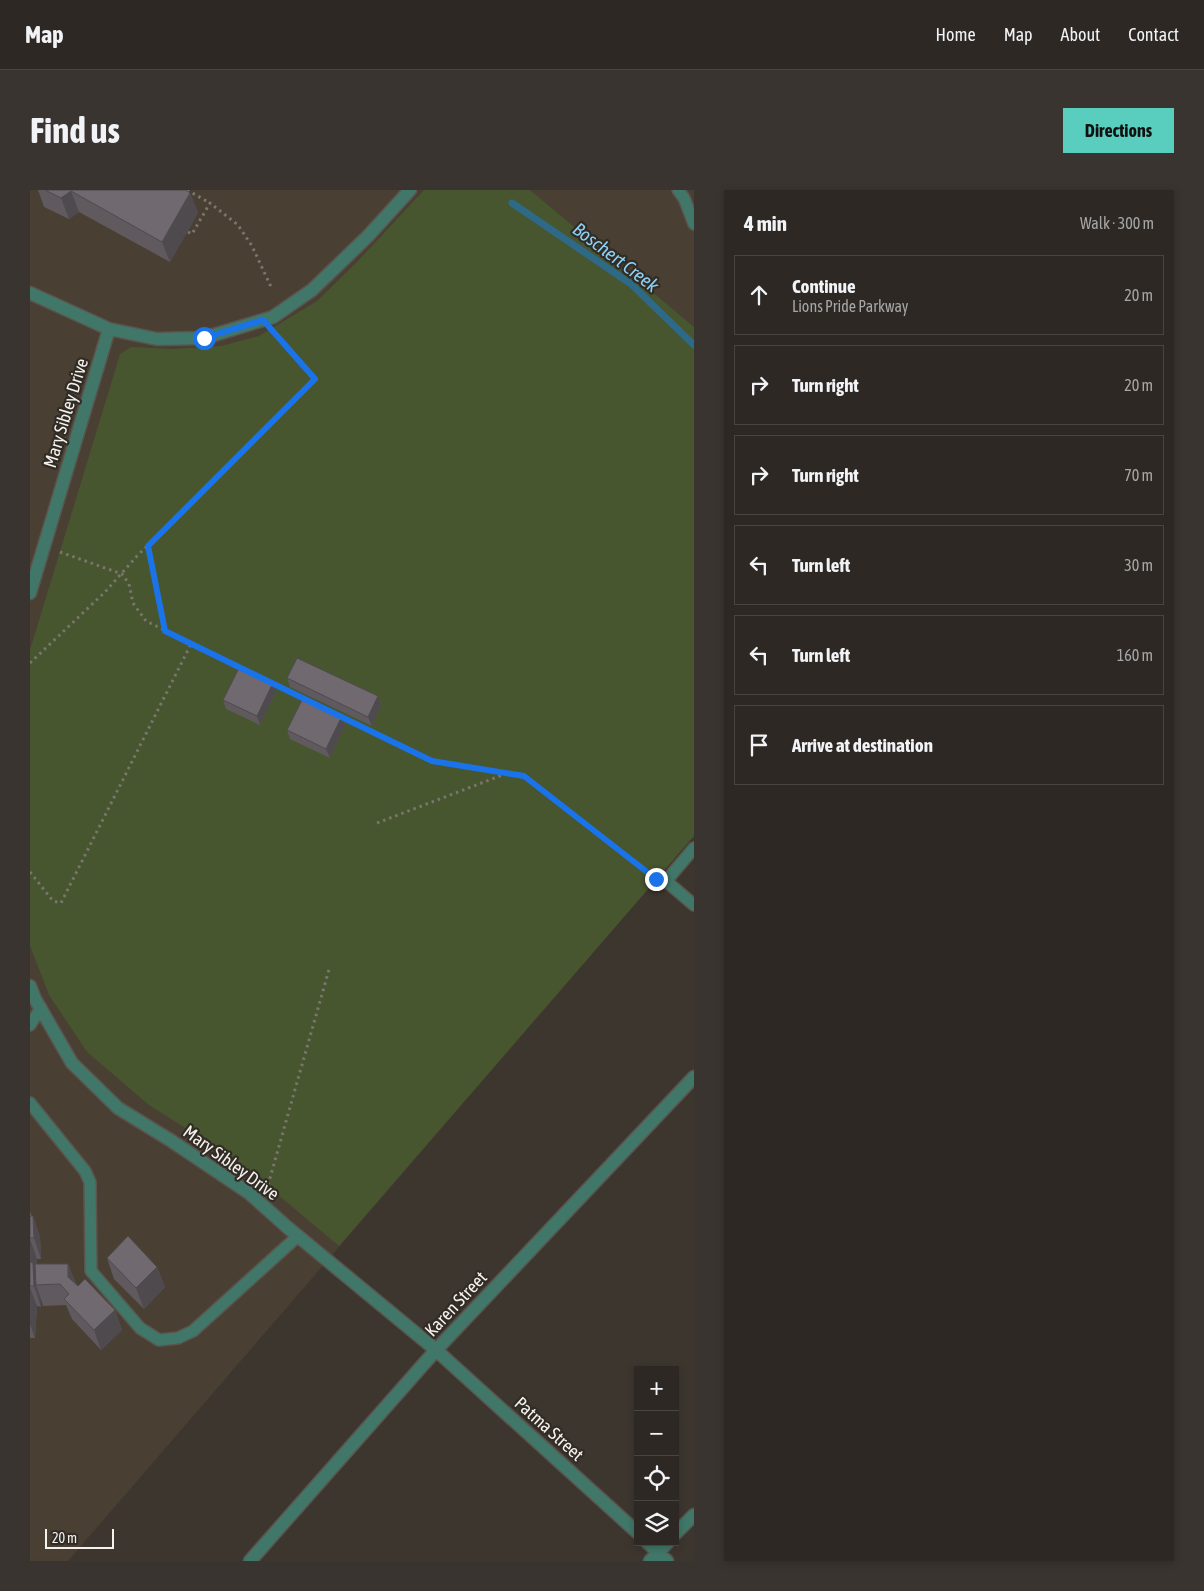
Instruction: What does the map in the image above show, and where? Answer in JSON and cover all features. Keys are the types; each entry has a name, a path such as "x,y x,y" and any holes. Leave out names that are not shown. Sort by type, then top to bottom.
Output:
{"street":[{"path":"30,293 109,330 157,339 204,338 273,317 312,290 368,236 410,190"},
{"name":"Mary Sibley Drive","path":"30,593 109,330"},
{"name":"Mary Sibley Drive","path":"30,986 72,1063 118,1108 249,1193 436,1350"},
{"name":"Karen Street","path":"250,1561 436,1350 694,1077"},
{"name":"Patma Street","path":"436,1350 634,1529"},
{"path":"679,1530 694,1515"},
{"path":"650,1546 658,1558 666,1546"}],"lane":[{"path":"678,190 684,198 694,224"},
{"path":"694,848 666,881 694,905"},
{"path":"30,1025 41,1008"},
{"path":"30,1103 85,1171 90,1182 91,1270 140,1328 159,1340 178,1338 193,1331 298,1236"}],"path":[{"path":"187,190 210,203 238,226 252,246 272,289"},
{"path":"188,232 192,234 210,203"},
{"path":"30,663 105,592 137,556 315,379 263,320"},
{"path":"148,546 165,631"},
{"path":"59,552 122,574 129,584 133,603 146,621 244,670"},
{"path":"30,872 53,901 61,903 191,644"},
{"path":"262,678 307,700"},
{"path":"334,713 432,761 524,776 656,879"},
{"path":"377,823 505,774"},
{"path":"268,1186 330,966"}],"shaded area":[{"path":"30,190 694,190 694,836 68,1561 30,1561"}],"green space":[{"path":"424,190 530,190 694,327 694,836 339,1246 240,1163 149,1105 87,1052 49,995 30,946 30,650 120,354 131,347 171,349 221,346 259,336 317,301 355,264"}],"building":[{"path":"45,190 186,190 190,193 162,242 71,191 61,198"},
{"path":"297,658 378,696 368,717 287,678"},
{"path":"240,666 273,683 257,716 223,700"},
{"path":"304,696 342,716 326,749 287,730"},
{"path":"30,1216 33,1216 34,1238 30,1238"},
{"path":"128,1236 157,1267 136,1288 107,1258"},
{"path":"30,1262 33,1263 34,1286 30,1286"},
{"path":"35,1264 68,1264 68,1277 78,1286 85,1279 115,1310 94,1330 64,1299 69,1294 60,1284 36,1285"}],"waterway":[{"name":"Boschert Creek","path":"512,203 631,284 694,345"}],"route":[{"path":"204,338 263,320 315,379 148,546 165,631 432,761 524,776 656,879"}]}
